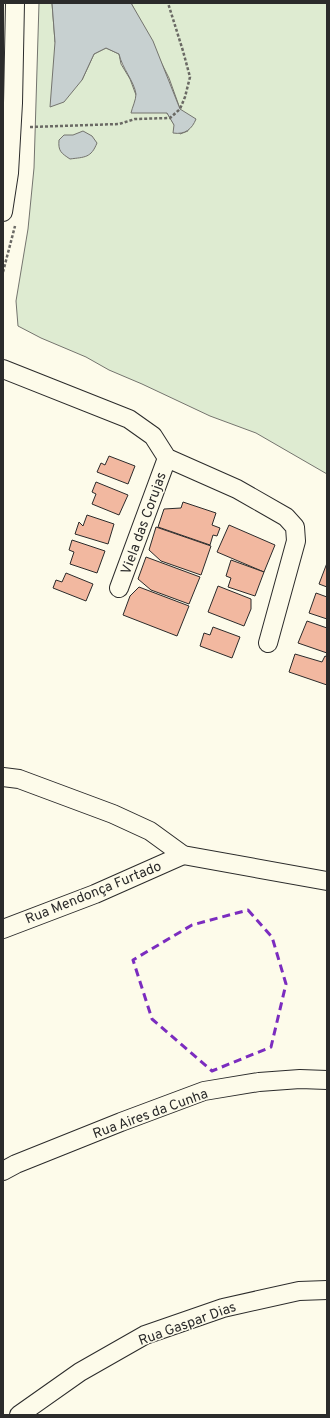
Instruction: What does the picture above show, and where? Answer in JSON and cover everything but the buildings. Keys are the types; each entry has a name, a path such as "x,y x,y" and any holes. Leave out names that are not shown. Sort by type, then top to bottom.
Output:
{"street":[{"path":"3,212 9,173 13,103 15,3"},
{"path":"3,369 129,419 152,436 167,458 238,489 286,517 295,528 296,541 268,643"},
{"name":"Viela das Corujas","path":"119,588 167,458"},
{"path":"3,777 19,779 113,814 150,831 184,855 327,881"},
{"name":"Rua Mendonça Furtado","path":"3,929 95,894 184,855"},
{"name":"Rua Aires da Cunha","path":"3,1170 121,1122 204,1091 259,1082 300,1079 327,1080"},
{"name":"Rua Gaspar Dias","path":"19,1415 80,1372 145,1335 223,1308 299,1291 327,1290"}],"path":[{"path":"30,127 120,124 135,120 170,118 180,109 190,77 168,3"}],"highlighted area":[{"path":"248,910 272,937 286,984 271,1047 212,1071 152,1019 133,960 192,925"}],"green space":[{"path":"39,3 52,3 55,42 82,80 94,54 106,48 119,54 121,64 130,79 136,95 167,113 180,134 188,131 169,78 131,3 327,3 327,474 256,433 210,416 109,370 86,357 41,338 18,326 16,301 28,229 34,168"}],"shaded area":[{"path":"52,3 131,3 153,41 180,109 196,119 192,126 184,132 173,133 174,125 167,113 131,113 136,96 135,89 119,54 106,48 94,54 82,80 64,102 50,107 55,42"},
{"path":"83,131 92,136 97,143 95,148 87,156 70,159 61,151 59,147 59,140 64,135 73,135"}]}
